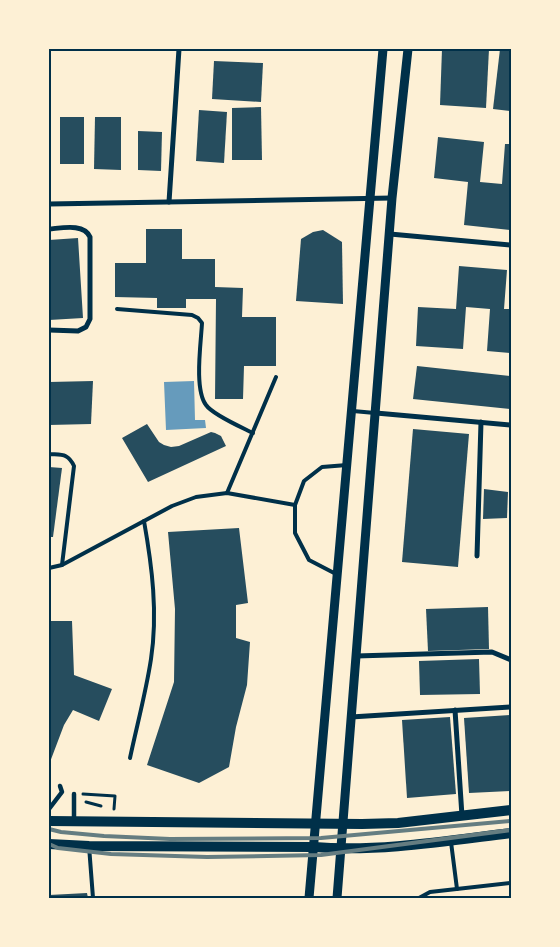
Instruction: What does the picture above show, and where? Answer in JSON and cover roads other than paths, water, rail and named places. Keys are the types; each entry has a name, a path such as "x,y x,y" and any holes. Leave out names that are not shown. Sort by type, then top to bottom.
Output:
{"main road":[{"path":"49,821 398,823 511,810"},
{"path":"49,844 90,846 314,847 342,849 399,846 511,833"}],"street":[{"path":"169,202 178,49"},
{"path":"309,898 383,49"},
{"path":"337,898 392,198 408,49"},
{"path":"49,204 392,198"},
{"path":"49,229 81,228 88,232 90,237 90,319 86,327 78,331 49,330"},
{"path":"390,234 511,245"},
{"path":"376,413 511,425"},
{"path":"477,556 481,422"},
{"path":"356,656 492,652 511,660"},
{"path":"351,717 511,707"},
{"path":"455,710 462,816"},
{"path":"49,809 62,792 60,786"},
{"path":"74,794 74,822"}],"lane":[{"path":"117,309 192,314 198,318 202,323 199,389 206,405 232,424 253,433"},
{"path":"227,493 276,377"},
{"path":"352,412 376,413"},
{"path":"49,454 66,455 71,459 74,466 62,565"},
{"path":"338,575 309,560 295,533 295,506 304,481 322,468 348,465"},
{"path":"49,568 62,565 172,506 196,497 227,493 295,506"},
{"path":"130,758 151,658 154,600 150,556 144,521"},
{"path":"451,840 457,889"},
{"path":"90,846 93,898"},
{"path":"420,898 430,892 511,883"}],"water":[{"path":"194,381 195,420 205,420 206,428 166,430 164,382"}],"railway":[{"path":"49,829 104,836 170,839 321,838 511,821"},
{"path":"49,844 58,848 111,854 207,857 321,855 511,830"}]}
